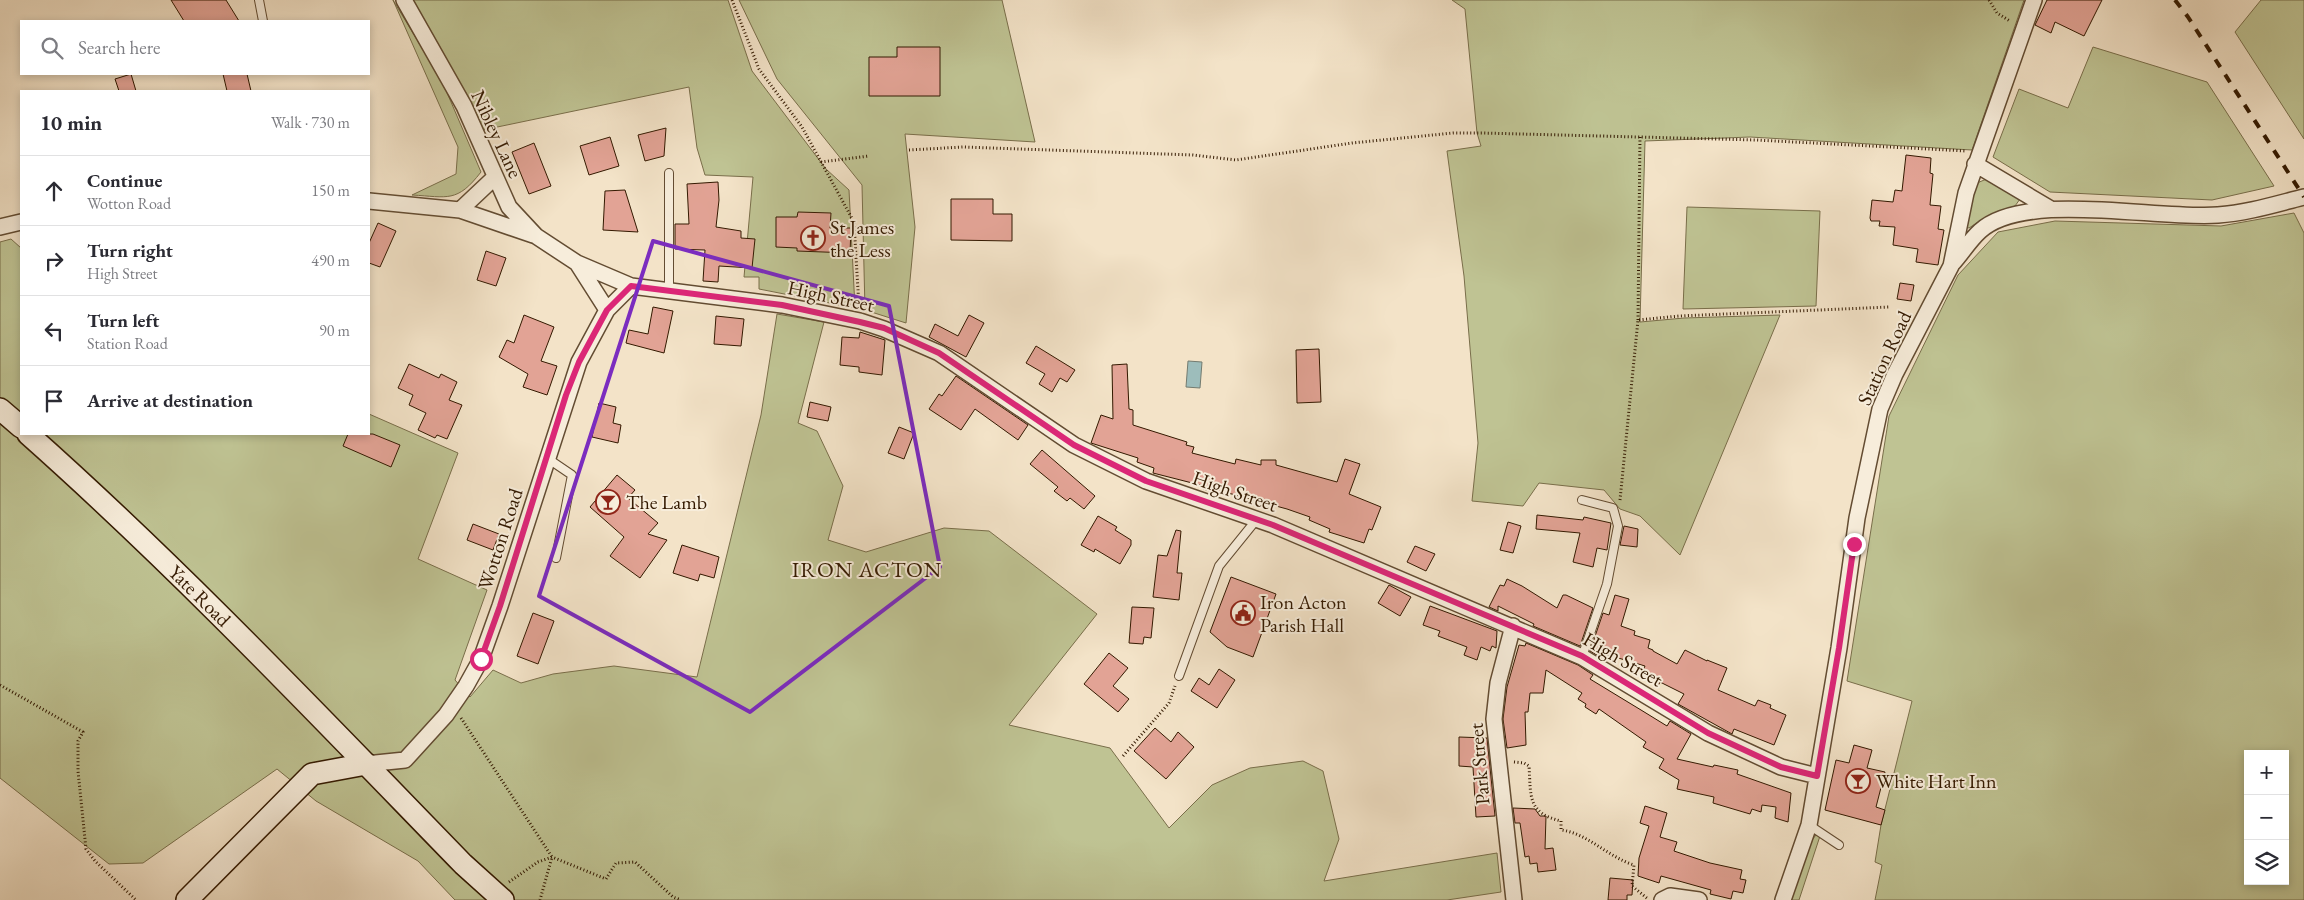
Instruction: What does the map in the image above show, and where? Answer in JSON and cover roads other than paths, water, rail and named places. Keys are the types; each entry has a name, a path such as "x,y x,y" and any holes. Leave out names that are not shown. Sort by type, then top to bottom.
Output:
{"main road":[{"path":"0,408 20,427"},
{"name":"Yate Road","path":"29,435 86,485 178,573 464,864 499,896"},
{"path":"187,900 312,774 366,764"}],"street":[{"name":"Nibley Lane","path":"404,0 464,106 509,207 536,236 578,263 631,286"},
{"name":"Station Road","path":"1783,900 1809,825 1839,648 1858,518 1880,410 1895,374 1951,266 1966,193 2034,0"},
{"path":"1978,158 2049,208"},
{"path":"460,210 496,177"},
{"path":"1951,266 1980,230 2008,216 2049,208 2171,216 2219,215 2304,197"},
{"path":"370,201 460,210 536,236"},
{"path":"0,227 20,222"},
{"name":"Nibley Lane","path":"578,263 607,310"},
{"name":"High Street","path":"631,286 782,305 884,328 939,353 1074,445 1146,481 1257,519 1582,656 1708,733 1781,767 1817,776"},
{"name":"Wotton Road","path":"366,764 406,760 453,705 481,659 579,362 607,310 631,286"},
{"name":"Park Street","path":"1513,626 1498,683 1494,719 1514,900"},
{"path":"1662,900 1670,896 1699,900"}],"lane":[{"path":"259,0 263,20"},
{"path":"668,173 668,290"},
{"path":"547,458 572,475 556,558"},
{"path":"1582,500 1613,508 1618,526 1607,584 1582,656"},
{"path":"1179,676 1219,566 1257,519"},
{"path":"1809,825 1839,845"}],"water":[{"path":"1188,361 1202,362 1200,388 1186,387"}],"railway":[{"path":"2175,0 2188,17 2304,197"}],"place":[{"name":"St James the Less","path":"813,238"},
{"name":"The Lamb","path":"608,502"},
{"name":"Iron Acton Parish Hall","path":"1243,613"},
{"name":"White Hart Inn","path":"1858,781"}],"district":[{"name":"IRON ACTON","path":"867,569"}]}
